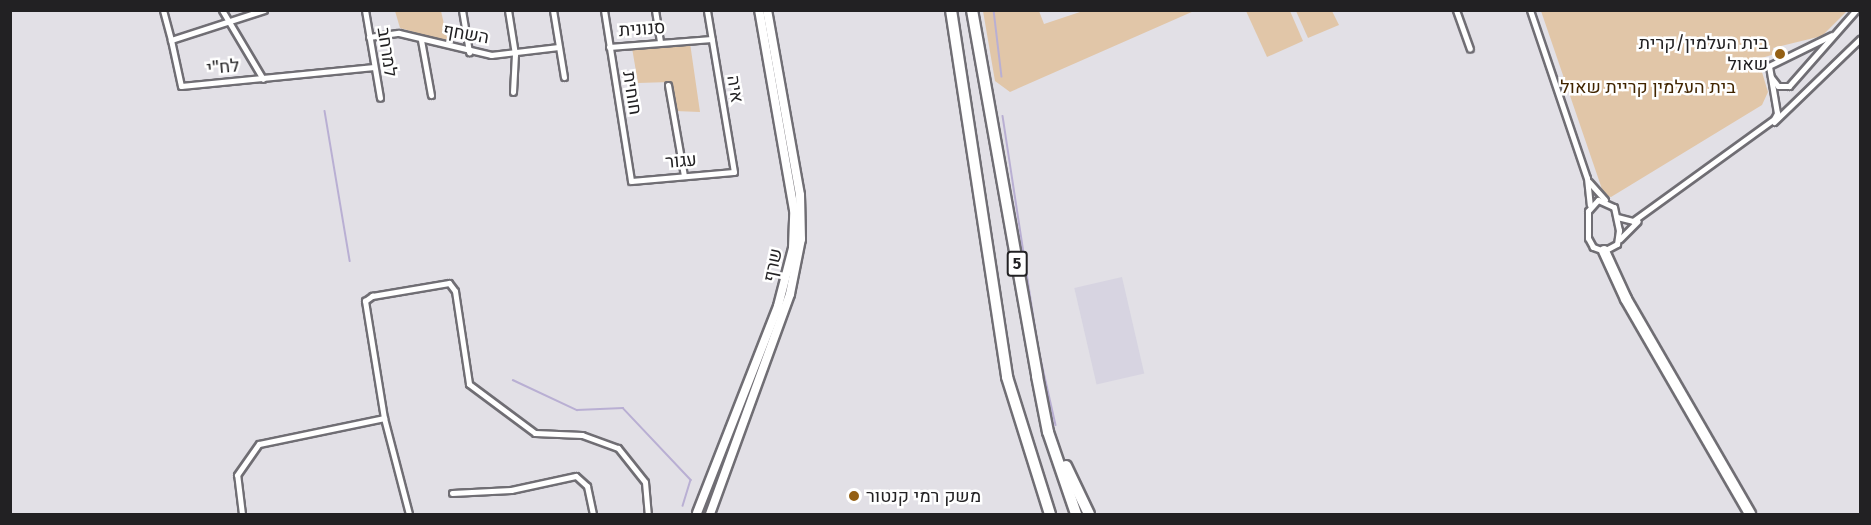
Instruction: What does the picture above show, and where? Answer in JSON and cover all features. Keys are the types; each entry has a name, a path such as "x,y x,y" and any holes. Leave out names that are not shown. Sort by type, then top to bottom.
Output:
{"highway":[{"name":"5","path":"951,10 1007,377 1050,514"},
{"name":"5","path":"973,10 1048,432 1076,514"},
{"path":"1604,251 1626,299 1750,514"},
{"path":"1037,376 1068,474 1089,514"},
{"path":"1040,488 1044,514"}],"street":[{"path":"163,10 171,40 264,10"},
{"path":"222,10 263,79"},
{"name":"למרחב","path":"365,10 380,98"},
{"path":"462,10 469,51"},
{"path":"508,10 514,54 513,92"},
{"path":"553,10 564,77"},
{"name":"חוחית","path":"604,10 631,181"},
{"path":"655,10 660,43"},
{"name":"איה","path":"707,10 734,172"},
{"name":"שרף","path":"698,514 778,306 793,248 794,210 759,10"},
{"name":"שרף","path":"710,514 790,294 801,239 800,195 766,10"},
{"path":"1456,10 1470,49"},
{"path":"1530,10 1587,178 1590,205 1588,238 1593,248 1604,251 1785,114 1860,39"},
{"path":"1768,73 1778,86 1789,86 1856,10"},
{"name":"השחף","path":"369,37 389,32 469,51 514,54 559,47"},
{"path":"1777,113 1768,73 1772,61 1832,35"},
{"name":"סנונית","path":"609,47 712,39"},
{"name":"לח\"י","path":"171,40 181,86 374,67"},
{"path":"421,40 430,95"},
{"path":"668,85 684,176"},
{"path":"1617,217 1633,221 1698,178 1777,113 1785,114"},
{"name":"עגור","path":"631,181 734,172"},
{"path":"1587,178 1617,217 1620,239"},
{"path":"1590,205 1606,201"},
{"path":"409,514 384,418 365,302 372,296 449,284 455,291 469,384 535,433 582,435 618,448 645,482 648,514"},
{"path":"242,514 237,475 259,444 384,418"},
{"path":"452,493 511,490 576,476 587,486 593,514"}],"shaded area":[{"path":"1122,277 1144,373 1097,384 1074,288"}],"green space":[{"name":"בית העלמין קריית שאול","path":"1847,10 1822,36 1773,48 1775,54 1758,59 1768,92 1762,105 1611,197 1604,195 1541,11"},
{"path":"395,11 441,11 448,42 400,28"},
{"path":"983,11 1039,11 1044,24 1083,11 1194,11 1010,92 995,81"},
{"path":"1246,11 1290,11 1303,41 1267,57"},
{"path":"1296,11 1332,11 1339,25 1308,38"},
{"path":"690,43 700,112 675,111 670,82 638,83 632,48"}],"waterway":[{"path":"994,10 1002,77"},
{"path":"325,111 350,261"},
{"path":"1003,116 1038,346 1056,425"},
{"path":"513,380 577,410 623,408 691,480 683,506"}],"place":[{"name":"בית העלמין/קרית שאול","path":"1780,54"},
{"name":"משק רמי קנטור","path":"854,496"}]}
